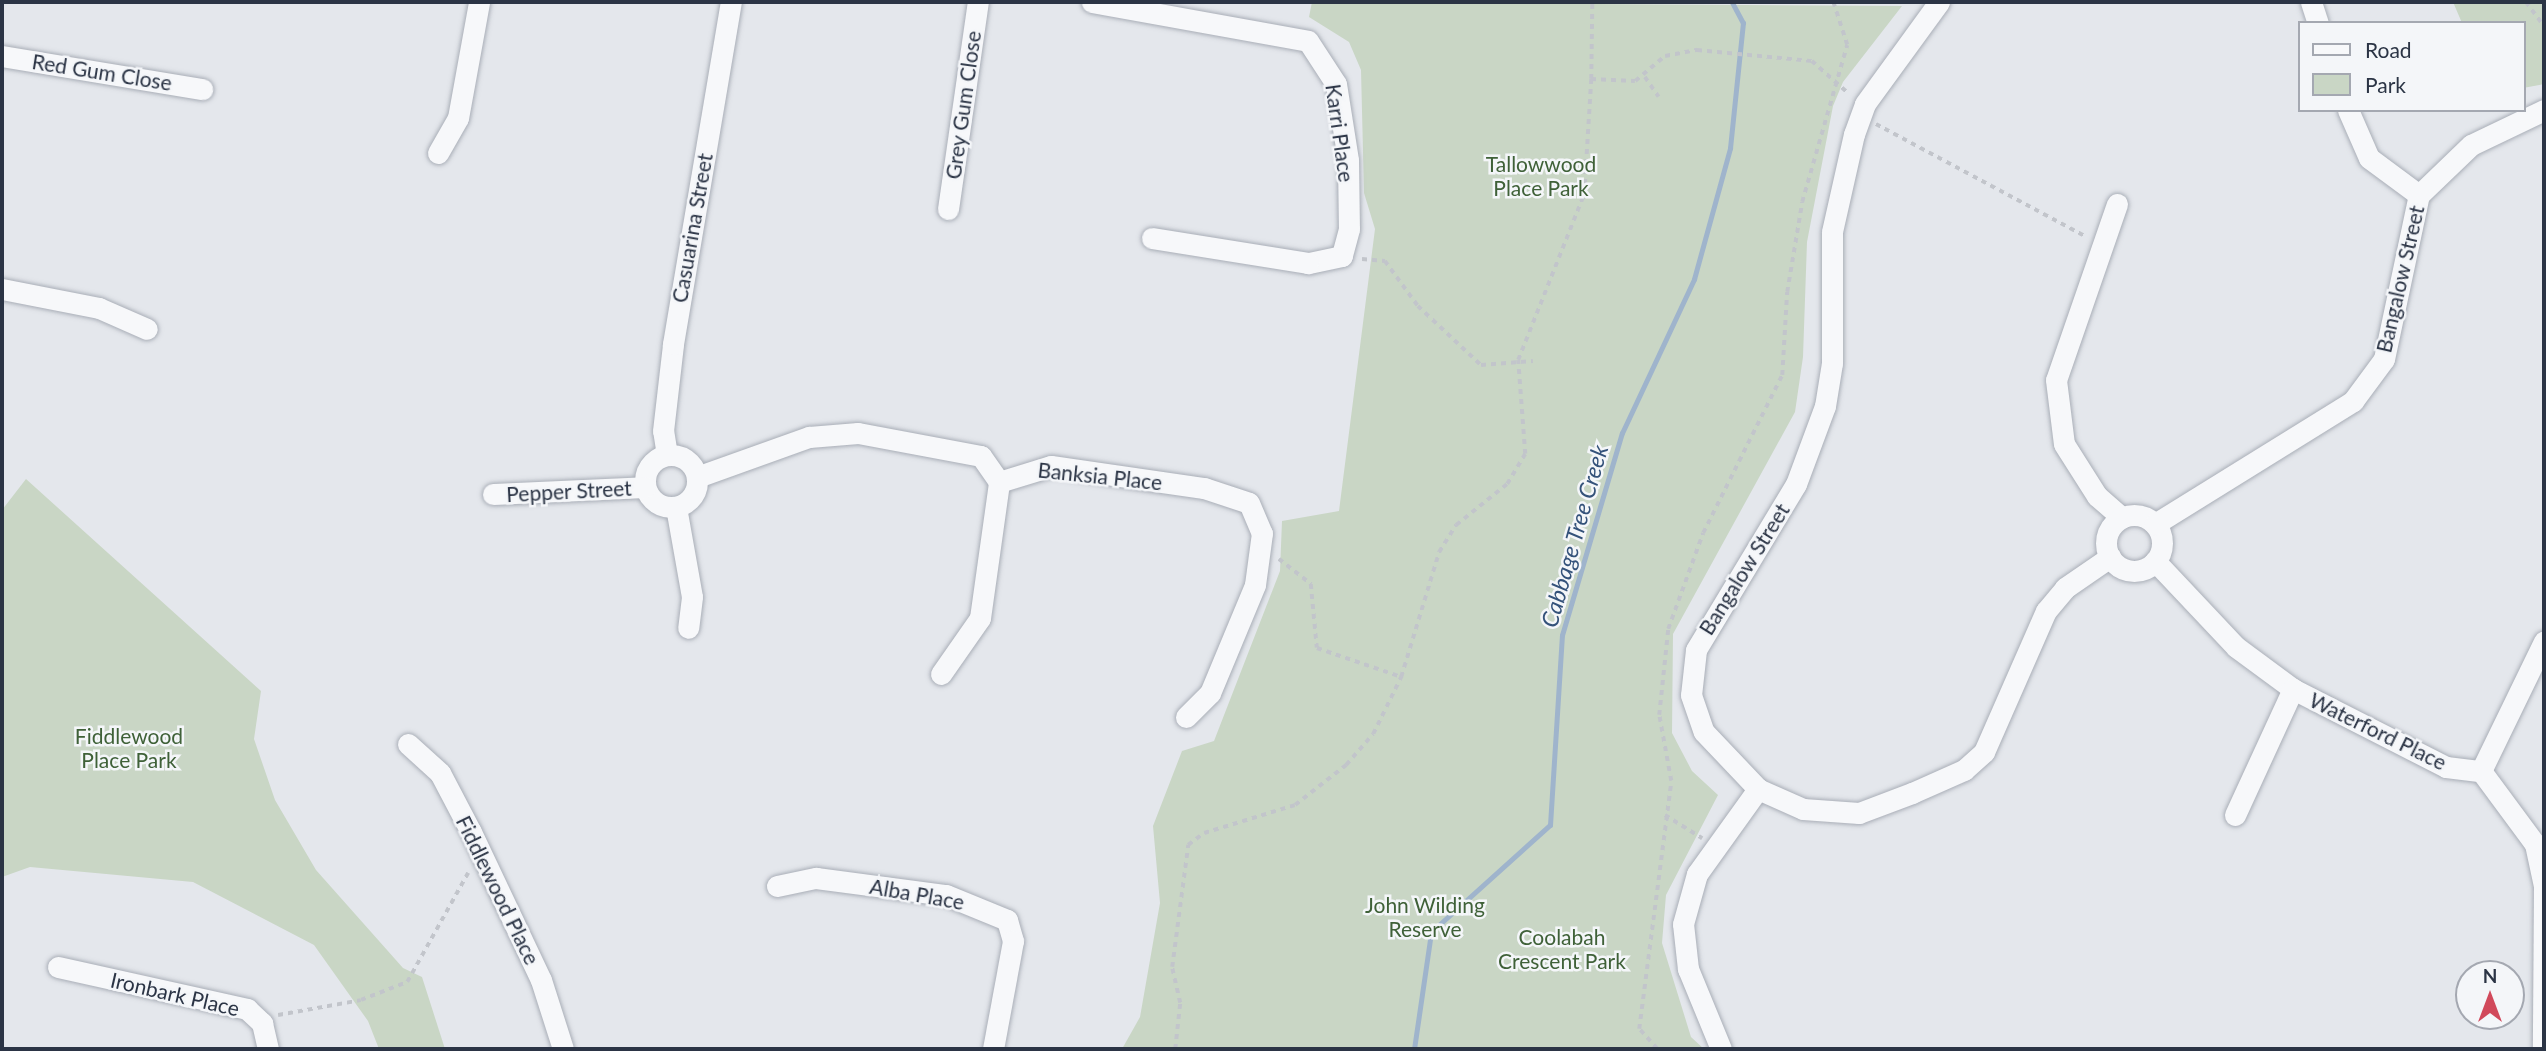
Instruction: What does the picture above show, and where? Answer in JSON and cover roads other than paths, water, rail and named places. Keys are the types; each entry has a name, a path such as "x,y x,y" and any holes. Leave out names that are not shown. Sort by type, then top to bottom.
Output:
{"street":[{"path":"438,153 458,118 479,2"},
{"name":"Casuarina Street","path":"667,455 663,431 673,344 731,2"},
{"name":"Grey Gum Close","path":"948,209 978,2"},
{"name":"Karri Place","path":"1092,2 1278,32 1315,49 1336,84 1348,160 1349,229 1342,256 1308,263 1152,238"},
{"name":"Bangalow Street","path":"1939,2 1866,104 1842,172 1832,232 1832,363 1811,449 1776,518 1706,625 1692,663 1691,695 1704,732 1758,789 1804,809 1845,814 1964,770 1996,731 2046,611 2065,588 2110,557"},
{"path":"2311,2 2317,21"},
{"name":"Red Gum Close","path":"2,56 202,89"},
{"name":"Bangalow Street","path":"2155,524 2353,401 2384,359 2419,195 2471,145 2544,110"},
{"path":"2349,112 2369,158 2419,195"},
{"path":"2117,204 2065,345 2058,408 2064,444 2096,496 2122,518 2139,516 2155,524 2162,539 2155,561 2132,570 2110,557 2107,540 2122,518"},
{"path":"2,289 99,307 147,329"},
{"path":"697,477 809,437 858,433 981,456 999,482 980,618 941,674"},
{"path":"667,455 687,460 697,477 692,496 676,507 656,503 645,487 647,468 667,455"},
{"name":"Banksia Place","path":"999,482 1051,466 1228,494 1249,503 1260,517 1260,556 1247,608 1210,693 1186,717"},
{"name":"Pepper Street","path":"493,494 645,487"},
{"path":"676,507 692,597 688,628"},
{"name":"Waterford Place","path":"2155,561 2236,647 2293,689 2445,767 2481,771"},
{"path":"2543,1049 2542,875 2535,844 2481,771 2544,641"},
{"path":"2235,814 2293,689"},
{"name":"Fiddlewood Place","path":"408,744 440,774 482,855 541,980 563,1049"},
{"path":"1721,1049 1688,969 1683,924 1697,874 1758,789"},
{"name":"Alba Place","path":"777,887 816,878 946,895 1007,920 1013,941 993,1049"},
{"name":"Ironbark Place","path":"58,967 247,1010 262,1023 268,1049"}],"waterway":[{"name":"Cabbage Tree Creek","path":"1414,1049 1431,932 1550,825 1562,635 1622,433 1694,279 1730,148 1743,23 1732,2"}],"park label":[{"name":"Tallowwood Place Park","path":"1541,176"},
{"name":"Fiddlewood Place Park","path":"129,748"},
{"name":"John Wilding Reserve","path":"1425,917"},
{"name":"Coolabah Crescent Park","path":"1562,949"}]}
